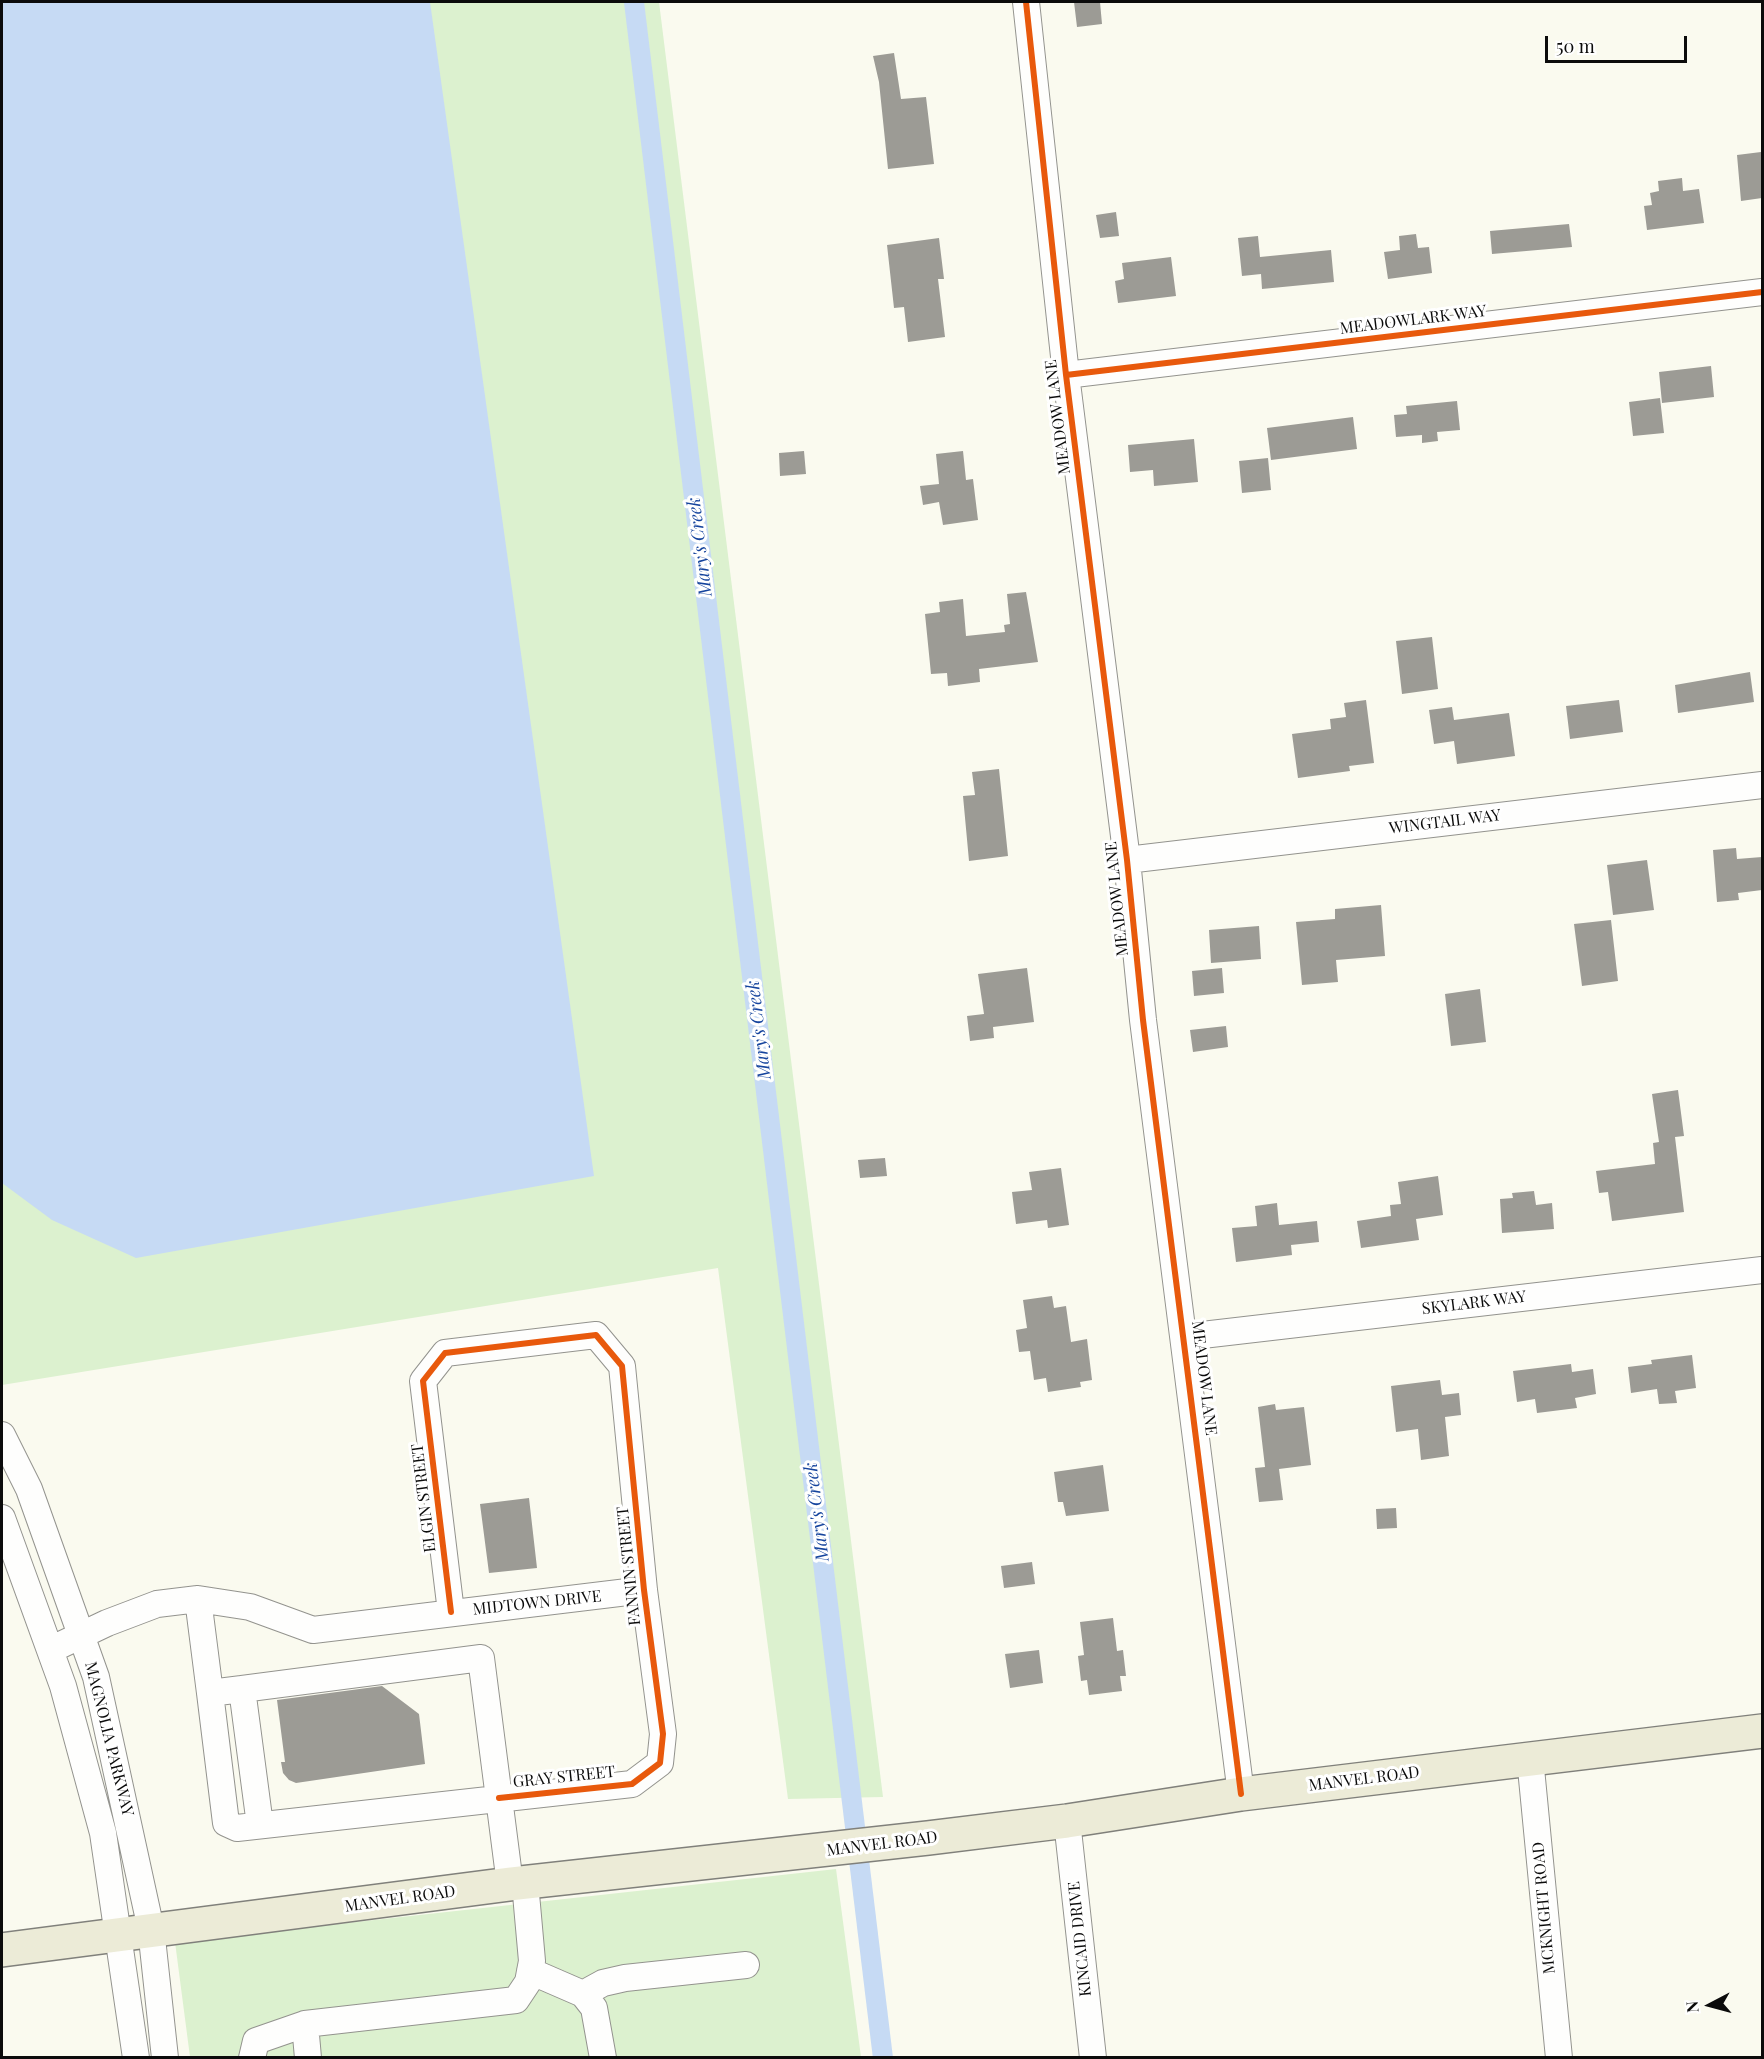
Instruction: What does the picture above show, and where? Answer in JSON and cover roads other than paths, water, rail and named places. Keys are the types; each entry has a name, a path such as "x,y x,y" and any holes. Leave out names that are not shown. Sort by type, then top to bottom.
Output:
{"main road":[{"name":"MANVEL ROAD","path":"2,1950 518,1883 803,1853 1067,1821 1241,1794 1762,1731"}],"street":[{"name":"MEADOW LANE","path":"1026,2 1066,375 1127,860 1143,1020 1185,1336 1241,1794"},
{"name":"MEADOWLARK WAY","path":"1066,375 1762,292"},
{"name":"WINGTAIL WAY","path":"1127,860 1762,784"},
{"name":"SKYLARK WAY","path":"1185,1336 1762,1270"},
{"name":"ELGIN STREET","path":"451,1612 423,1380 445,1353 596,1335 622,1366"},
{"name":"FANNIN STREET","path":"622,1366 644,1590 663,1734 660,1763"},
{"name":"MAGNOLIA PARKWAY","path":"2,1435 29,1489 96,1677 151,1929 165,2058"},
{"name":"MAGNOLIA PARKWAY","path":"2,1518 63,1686 103,1833 136,2058"},
{"name":"MIDTOWN DRIVE","path":"50,1650 157,1604 198,1599 250,1607 313,1630 644,1590"},
{"path":"198,1599 210,1693 481,1658 499,1798 532,1961 528,1982 516,2000 305,2024 256,2042 252,2058"},
{"path":"242,1689 260,1825"},
{"name":"GRAY STREET","path":"210,1693 226,1823 237,1828 632,1784 660,1763"},
{"name":"MCKNIGHT ROAD","path":"1530,1758 1558,2058"},
{"name":"KINCAID DRIVE","path":"1067,1821 1093,2058"},
{"path":"583,1994 603,1983 625,1978 746,1965"},
{"path":"530,1971 583,1994 594,2008 603,2058"},
{"path":"305,2024 308,2058"}],"water":[{"path":"2,2 430,2 594,1176 136,1258 52,1220 2,1183"}],"waterway":[{"name":"Mary's Creek","path":"634,2 883,2058"}]}
